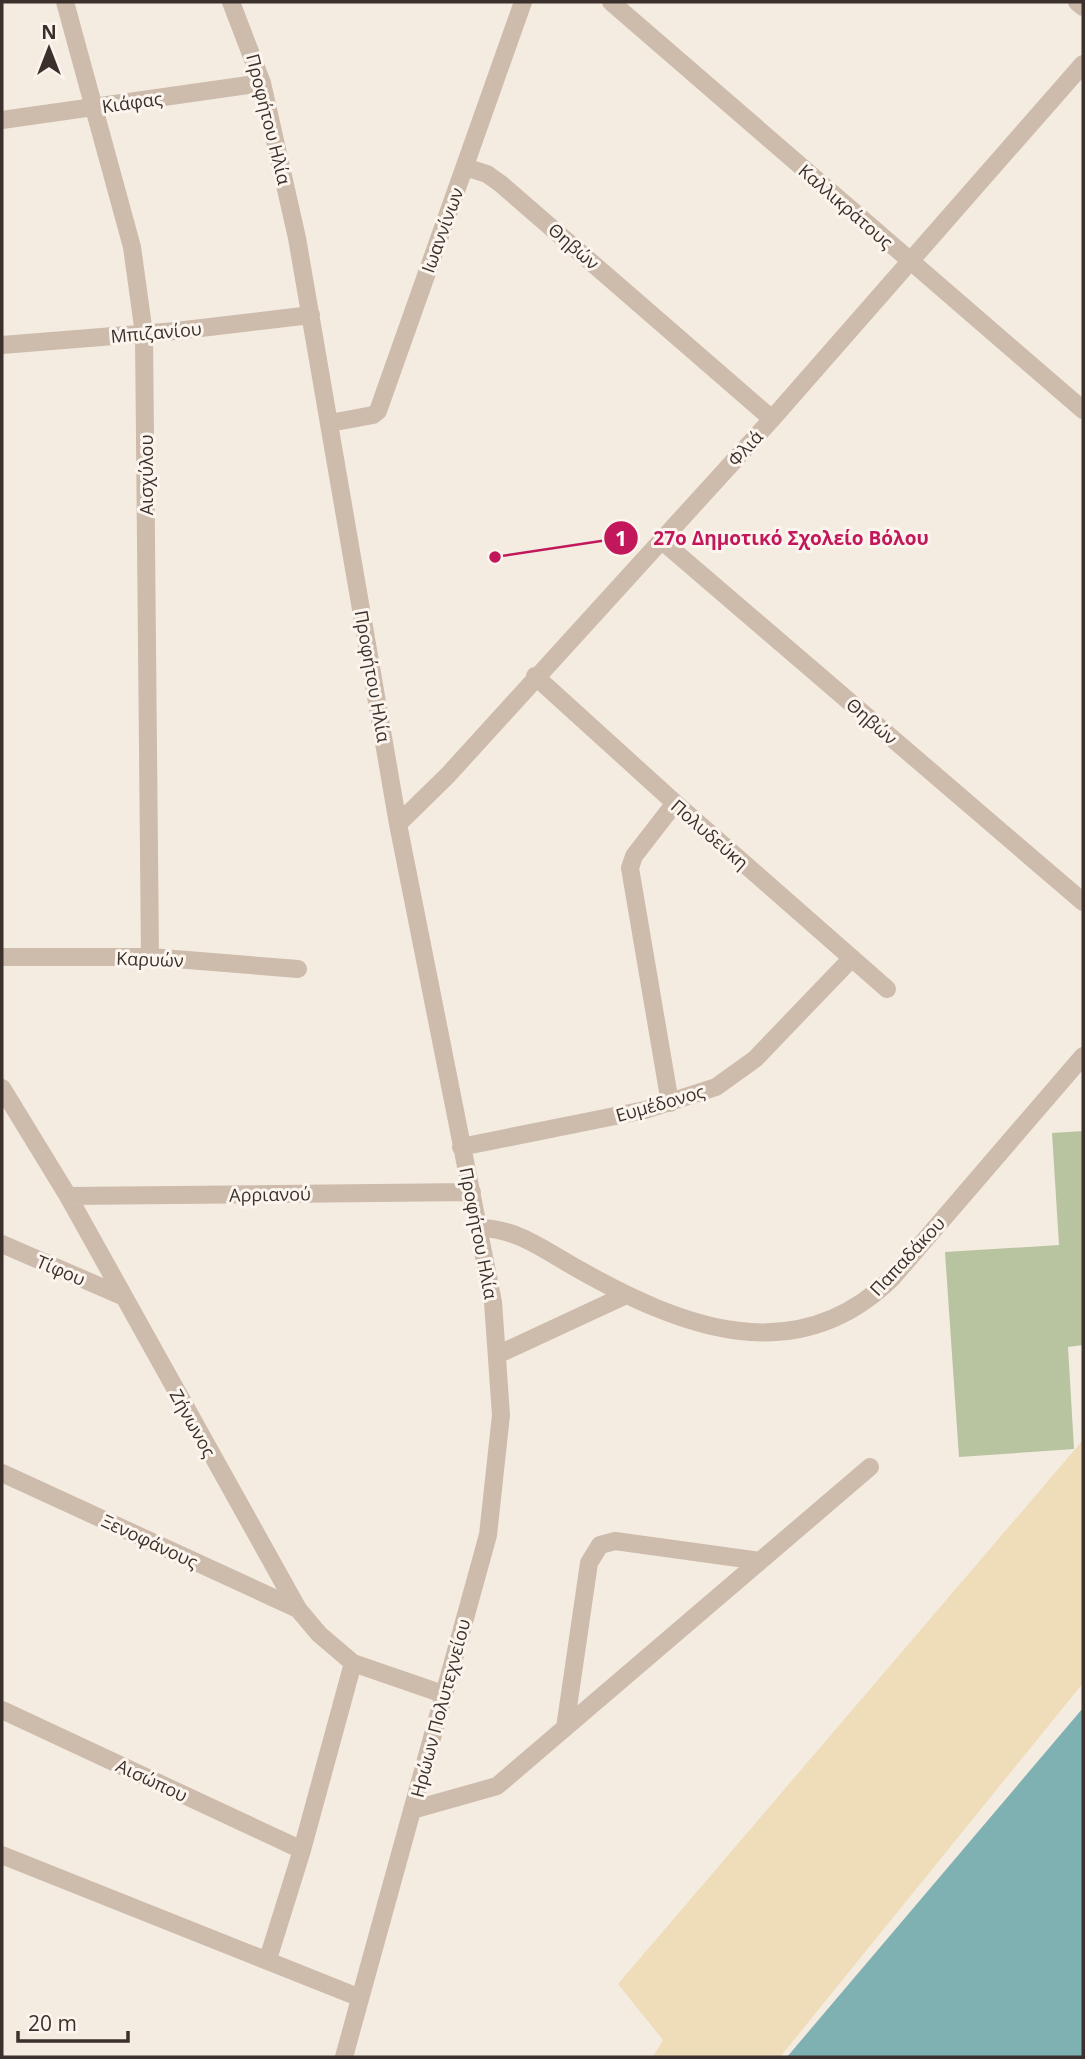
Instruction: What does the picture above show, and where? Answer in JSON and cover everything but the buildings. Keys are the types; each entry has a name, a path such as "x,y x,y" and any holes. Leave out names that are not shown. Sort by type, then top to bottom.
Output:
{"street":[{"name":"Αισχύλου","path":"65,2 132,247 144,334 150,957"},
{"name":"Προφήτου Ηλία","path":"232,2 262,83 311,315 398,824 461,1147 480,1228 499,1354"},
{"name":"Ιωαννίνων","path":"330,423 373,415 378,411 523,2"},
{"name":"Καλλικράτους","path":"611,2 1083,410"},
{"path":"1077,2 1083,7"},
{"name":"Φλιά","path":"398,824 448,775 535,676 772,419 1083,64"},
{"name":"Κιάφας","path":"2,120 262,83"},
{"name":"Θηβών","path":"465,167 487,174 501,184 772,419"},
{"name":"Μπιζανίου","path":"2,345 144,334 311,315"},
{"name":"Θηβών","path":"661,540 1083,902"},
{"name":"Πολυδεύκη","path":"535,676 887,989"},
{"path":"670,1103 630,869 635,856 675,803"},
{"name":"Καρυών","path":"2,957 150,957 299,969"},
{"name":"Ευμέδονος","path":"461,1147 670,1103 716,1087 737,1074 852,958"},
{"name":"Παπαδάκου","path":"480,1228 514,1234 625,1295 672,1316 730,1330 779,1333 833,1320 864,1301 893,1277 1083,1056"},
{"name":"Ζήνωνος","path":"2,1088 68,1196 121,1296 298,1609 319,1634 353,1663 443,1694"},
{"name":"Αρριανού","path":"68,1196 472,1192"},
{"name":"Τίφου","path":"2,1244 121,1296"},
{"path":"499,1354 625,1295"},
{"name":"Ηρώων Πολυτεχνείου","path":"344,2057 358,1997 488,1535 501,1415 499,1354"},
{"path":"412,1810 497,1786 870,1467"},
{"name":"Ξενοφάνους","path":"2,1473 298,1609"},
{"path":"565,1728 589,1563 600,1545 615,1541 760,1561"},
{"path":"268,1959 302,1850 353,1663"},
{"name":"Αισώπου","path":"2,1710 302,1850"},
{"path":"2,1855 358,1997"}],"green space":[{"path":"1083,1131 1083,1345 1068,1347 1074,1449 959,1457 945,1252 1059,1245 1052,1133"}],"sand":[{"path":"1083,1440 1083,1683 780,2057 653,2057 663,2040 618,1984"}],"water":[{"path":"1083,1708 1083,2057 787,2057"}],"place":[{"name":"27ο Δημοτικό Σχολείο Βόλου","path":"495,557"}]}
